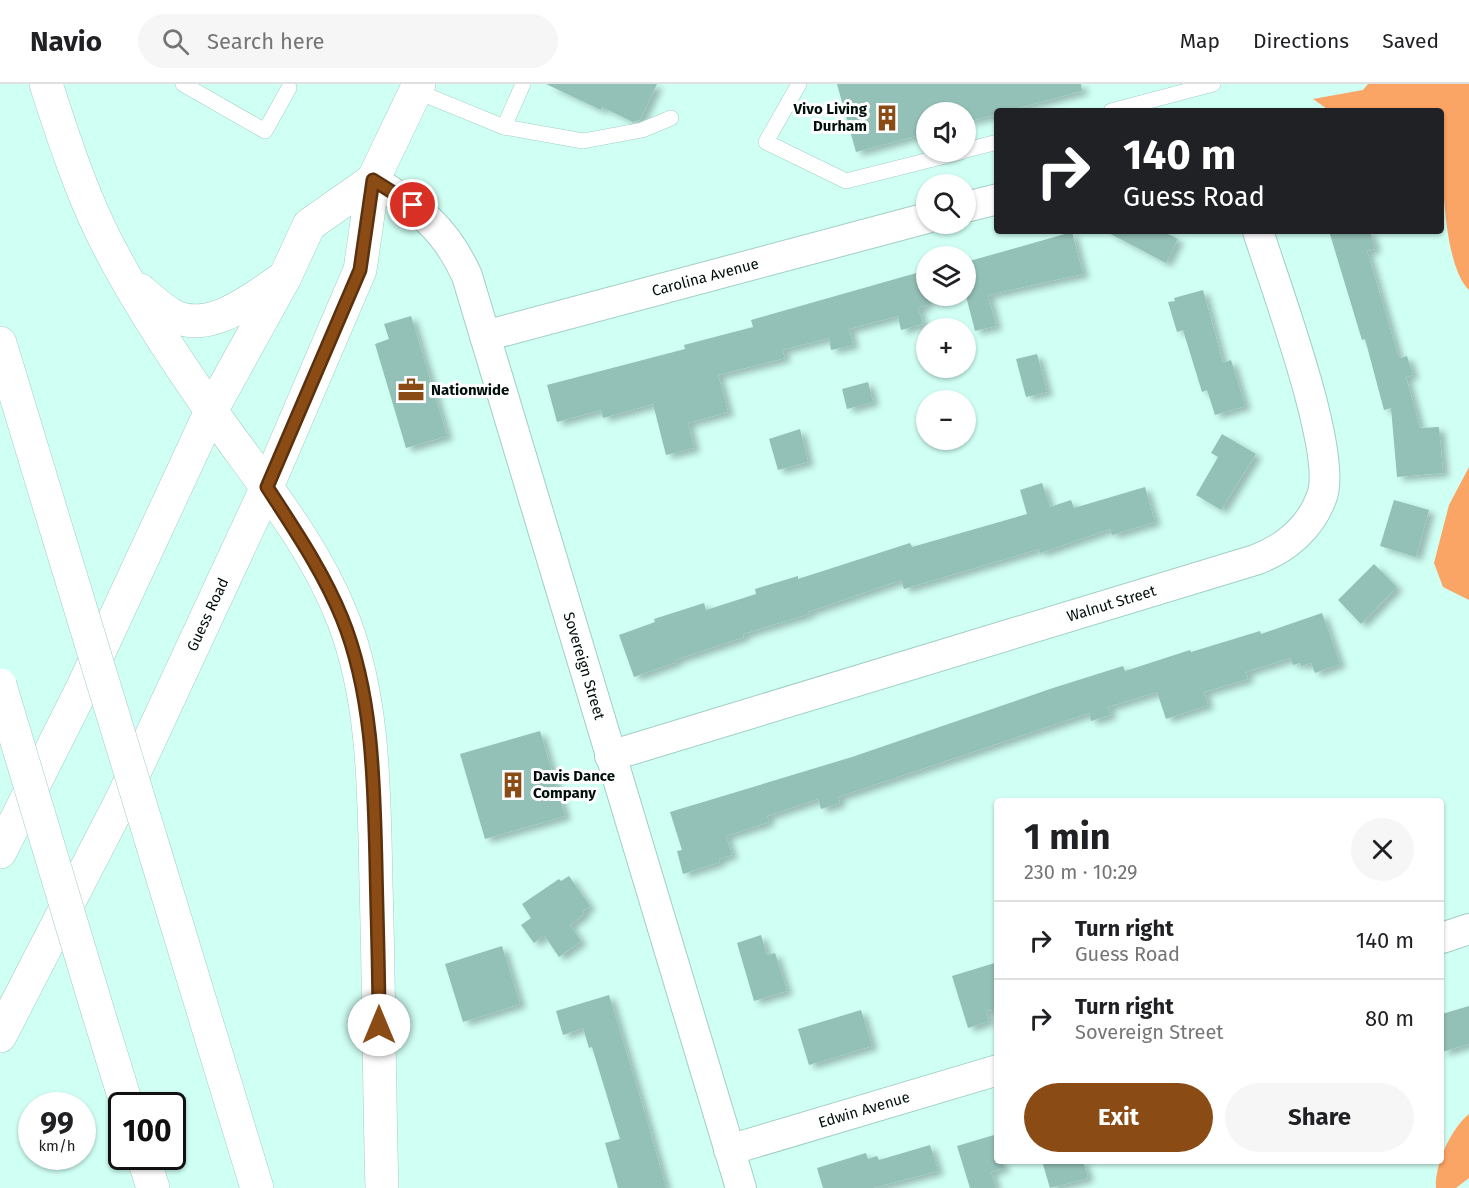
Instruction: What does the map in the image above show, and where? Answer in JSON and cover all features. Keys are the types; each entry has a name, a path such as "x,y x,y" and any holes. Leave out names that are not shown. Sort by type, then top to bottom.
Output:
{"main road":[{"path":"46,84 71,159 96,219 127,280 211,411 267,487 324,578 342,617 355,659 366,716 375,810 382,1188"},
{"name":"Guess Road","path":"0,1036 123,796 267,487 360,270 373,180 418,88"},
{"name":"Guess Road","path":"0,852 82,690 211,411 285,277 309,225 373,180"},
{"path":"127,280 170,314 188,320 214,317 237,309 285,277"},
{"path":"0,343 257,1188"},
{"path":"0,685 123,1092"},
{"path":"147,1170 153,1188"}],"street":[{"name":"Sovereign Street","path":"373,180 413,205 443,233 467,276 741,1188"},
{"path":"976,204 994,200"},
{"name":"Carolina Avenue","path":"485,336 916,221"},
{"name":"Walnut Street","path":"610,756 1255,561 1285,545 1314,514 1323,495 1326,472 1313,407 1259,234"},
{"path":"1444,937 1469,929"},
{"name":"Edwin Avenue","path":"729,1150 994,1071"}],"lane":[{"path":"183,84 265,131 289,88"},
{"path":"504,127 523,84"},
{"path":"799,84 766,142 846,181 921,162"},
{"path":"1122,108 1213,84"},
{"path":"418,88 504,127 583,141 642,130 671,118"},
{"path":"976,148 994,143"}],"shaded area":[{"path":"1368,84 1469,84 1469,290 1460,276 1448,232 1444,192 1444,108 1326,108 1313,99 1363,90"},
{"path":"1469,467 1469,600 1443,587 1434,563 1449,505"},
{"path":"1469,1114 1469,1178 1456,1188 1436,1188 1440,1164 1444,1164 1445,1148 1462,1120"}],"building":[{"path":"546,84 657,84 640,120 633,122 602,107 601,110"},
{"name":"Vivo Living Durham","path":"837,84 1081,84 1082,91 1018,108 994,108 994,115 976,120 976,102 916,102 916,136 856,152"},
{"path":"1065,234 1073,234 1083,274 988,295 996,326 976,331 976,318 972,318 969,306 976,306 976,259"},
{"path":"1111,234 1168,234 1178,239 1166,263"},
{"path":"1330,234 1371,234 1375,249 1367,251 1398,355 1401,358 1407,356 1413,375 1406,377 1420,428 1439,427 1443,473 1397,477 1391,408 1384,410 1365,339 1362,340"},
{"path":"916,273 916,306 924,306 918,308 921,318 916,318 916,326 901,330 898,316 849,329 853,345 831,350 829,338 782,350 785,358 718,375 728,412 688,423 694,448 666,455 653,404 603,418 601,410 557,422 547,385 685,349 684,345 753,327 751,320"},
{"path":"1203,290 1223,363 1231,360 1245,406 1215,415 1207,390 1202,392 1183,330 1177,332 1168,302 1175,301 1174,298"},
{"name":"Nationwide","path":"411,316 447,436 406,448 375,344 389,339 384,324"},
{"path":"1037,354 1047,392 1026,397 1016,359"},
{"path":"868,382 873,402 847,409 842,389"},
{"path":"800,429 808,462 778,470 769,439"},
{"path":"1222,434 1256,454 1221,510 1196,495 1218,457 1211,453"},
{"path":"1042,483 1050,507 1071,500 1074,508 1145,487 1155,522 1112,535 1110,529 1040,553 1039,549 904,589 901,580 808,612 809,614 743,634 744,637 675,660 676,662 634,677 619,635 655,622 654,619 704,603 706,610 756,594 755,589 798,576 798,579 910,543 912,547 1027,514 1020,490"},
{"path":"1394,500 1429,510 1416,557 1380,546"},
{"path":"1374,564 1397,587 1361,624 1338,600"},
{"path":"1322,613 1340,664 1315,673 1311,663 1301,666 1300,663 1293,665 1290,658 1246,672 1248,679 1204,692 1208,705 1166,719 1157,692 1108,707 1111,715 1091,721 1089,713 838,797 840,803 821,809 818,799 767,816 769,822 726,836 732,855 719,859 720,862 683,874 677,851 682,850 670,812 852,757 1123,666 1125,671 1190,650 1191,652 1260,631 1261,634"},
{"name":"Davis Dance Company","path":"540,731 565,816 485,839 460,754"},
{"path":"569,876 590,906 570,925 581,941 559,957 544,935 534,943 521,925 531,918 522,904 559,879 561,881"},
{"path":"761,935 767,955 775,953 787,991 754,1001 737,943"},
{"path":"502,946 520,1004 463,1022 445,964"},
{"path":"994,963 994,1010 986,1011 989,1021 968,1028 952,976"},
{"path":"609,995 666,1188 618,1188 605,1143 620,1139 592,1047 589,1048 583,1028 563,1035 556,1011"},
{"path":"1469,1006 1469,1044 1444,1051 1444,1013"},
{"path":"861,1010 872,1046 809,1065 798,1029"},
{"path":"994,1135 994,1164 1003,1164 1004,1168 991,1172 996,1188 970,1188 957,1146"},
{"path":"930,1145 938,1171 873,1188 823,1188 817,1168 866,1153 868,1159 877,1156 879,1160"},
{"path":"1043,1164 1084,1164 1088,1178 1050,1188"}],"place":[{"name":"Vivo Living Durham","path":"887,118"},
{"name":"Nationwide","path":"411,390"},
{"name":"Davis Dance Company","path":"513,785"}],"route":[{"path":"379,1025 375,810 366,716 359,678 347,630 324,578 267,487 360,270 373,180 413,205"}]}
